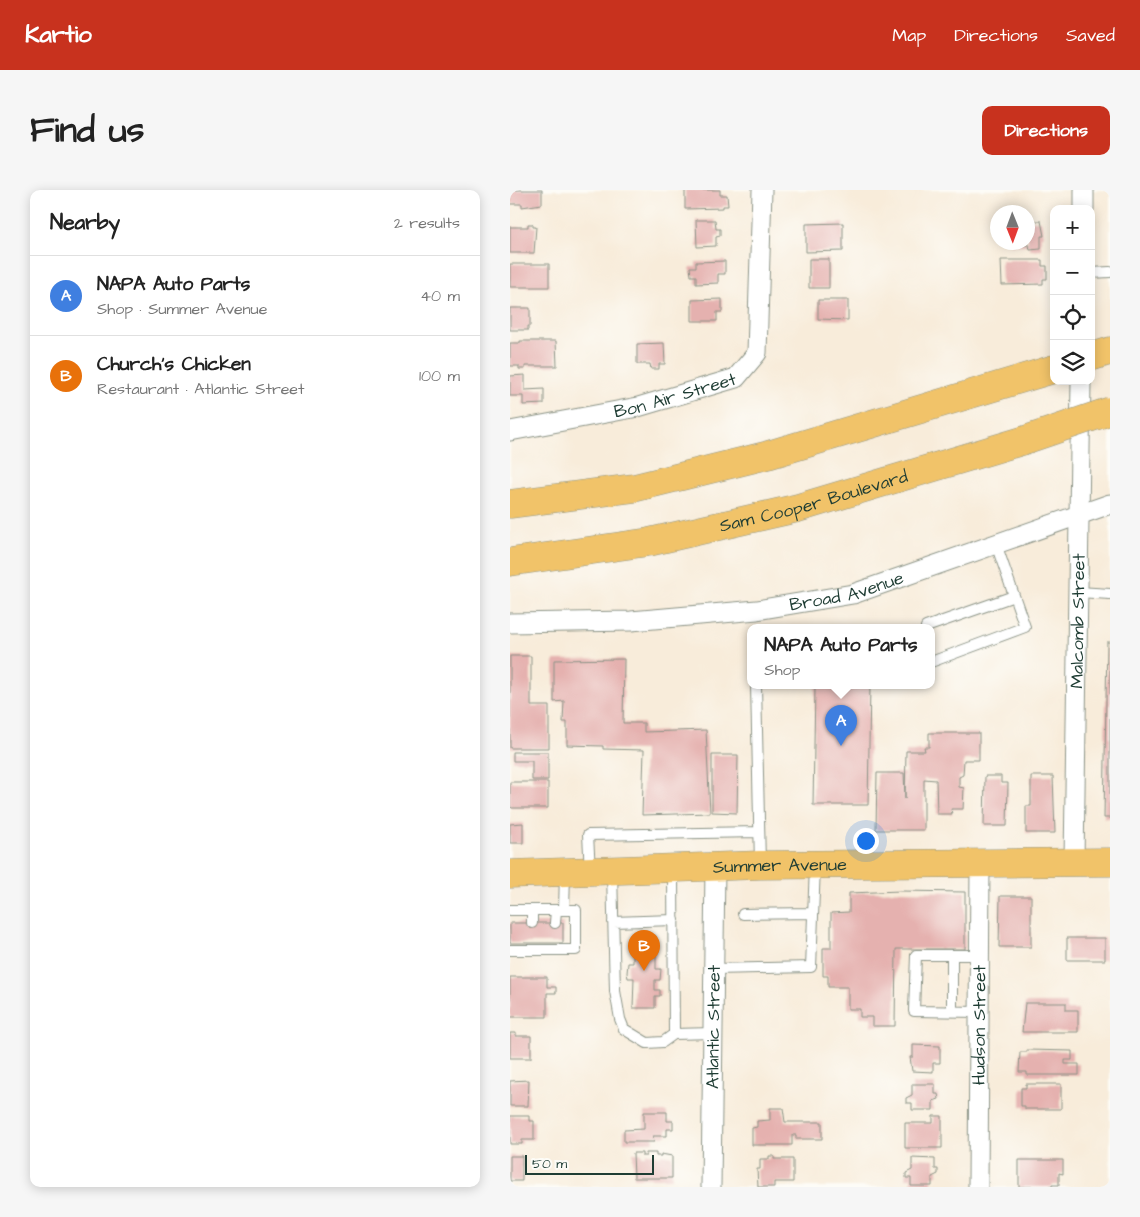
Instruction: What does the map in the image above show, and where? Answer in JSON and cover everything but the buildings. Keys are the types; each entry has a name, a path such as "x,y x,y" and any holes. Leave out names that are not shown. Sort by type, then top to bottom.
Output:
{"main road":[{"path":"1095,356 1110,351"},
{"path":"510,504 654,483 768,455 1050,370"},
{"name":"Sam Cooper Boulevard","path":"510,562 649,542 798,508 1022,441 1110,411"},
{"name":"Summer Avenue","path":"510,874 760,865 1110,862"}],"street":[{"name":"Bon Air Street","path":"510,430 638,407 736,378 758,353 762,190"},
{"path":"1084,190 1084,205"},
{"name":"Malcomb Street","path":"1074,861 1082,385"},
{"name":"Broad Avenue","path":"510,623 631,621 757,610 853,594 1110,504"},
{"name":"Hudson Street","path":"978,1187 980,862"},
{"name":"Atlantic Street","path":"711,1187 715,867"}],"lane":[{"path":"1095,273 1110,272"},
{"path":"935,661 1025,627 996,544"},
{"path":"1078,592 1110,594"},
{"path":"935,624 1014,596"},
{"path":"756,689 760,865"},
{"path":"713,1033 674,1034 663,1042 647,1043 624,1029 620,1019 615,991 613,922 589,872 588,835 759,832"},
{"path":"714,969 812,967 815,864"},
{"path":"673,869 674,1034"},
{"path":"555,923 560,910 589,872"},
{"path":"510,910 576,910 576,950 555,946 531,946 510,950"},
{"path":"532,910 532,923"},
{"path":"743,914 813,913"},
{"path":"613,922 674,920"},
{"path":"979,954 916,955 914,1011 979,1012"},
{"path":"952,955 952,1012"}],"place":[{"name":"NAPA Auto Parts","path":"841,746"},
{"name":"Church's Chicken","path":"644,971"}]}
